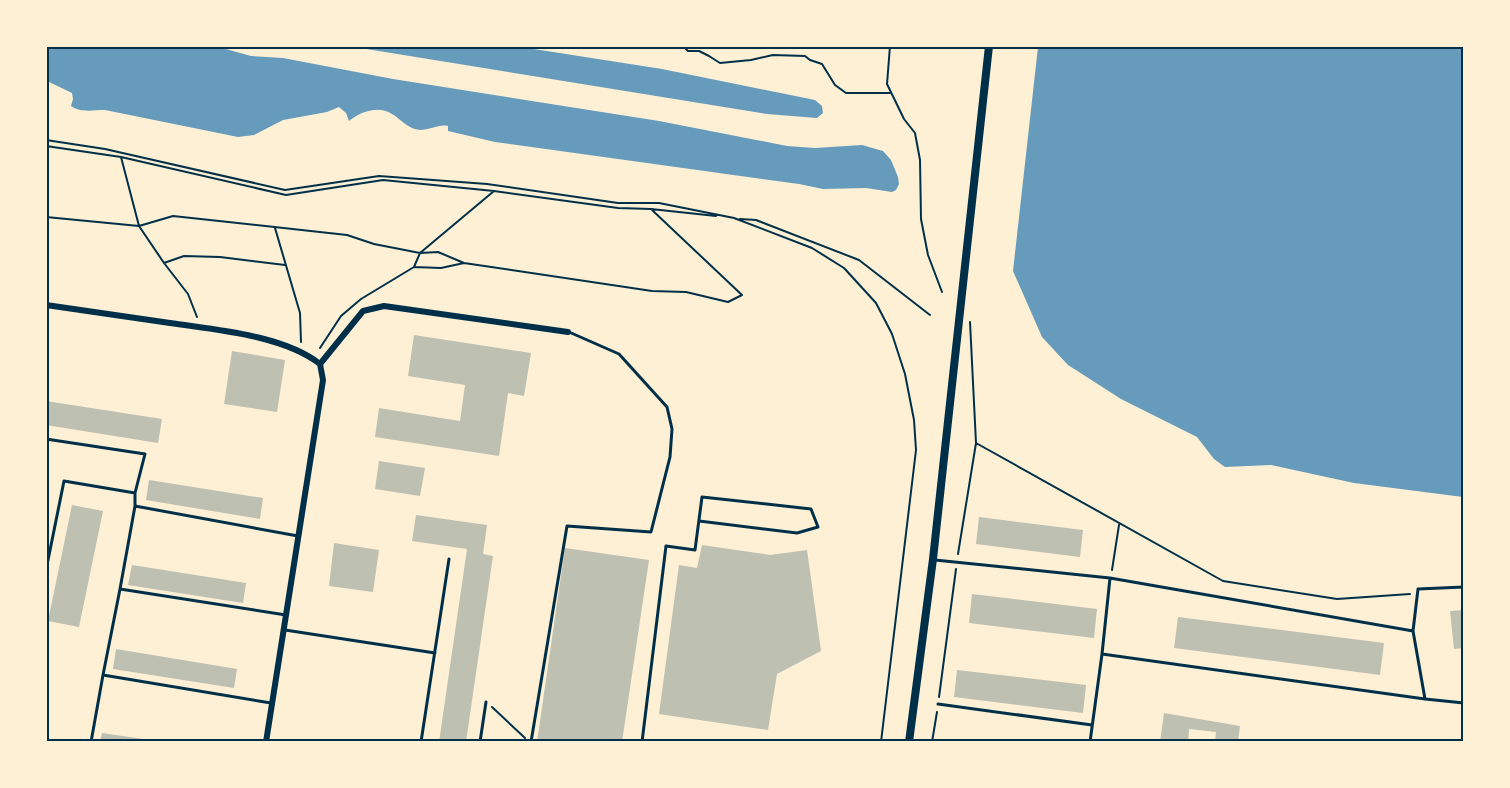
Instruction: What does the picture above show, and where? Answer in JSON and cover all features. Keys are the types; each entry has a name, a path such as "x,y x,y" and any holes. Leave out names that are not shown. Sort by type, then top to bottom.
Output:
{"street":[{"path":"909,741 933,559 989,46"},
{"path":"46,305 202,328 272,341 301,352 320,364 323,380 266,741"},
{"path":"320,364 363,311 384,306 568,332"}],"lane":[{"path":"530,741 567,526 651,532 670,457 672,429 667,407 619,354 568,332"},
{"path":"46,439 145,454 135,493 135,506 91,741"},
{"path":"46,570 64,482 135,493"},
{"path":"642,741 666,546 695,550 702,497 811,509 818,527 797,533 699,521"},
{"path":"135,506 298,536"},
{"path":"421,741 449,559"},
{"path":"933,559 1110,578 1413,631"},
{"path":"1090,741 1110,578"},
{"path":"1425,699 1413,631 1418,590 1464,587"},
{"path":"120,589 286,615"},
{"path":"283,630 435,653"},
{"path":"1102,654 1464,703"},
{"path":"104,675 271,703"},
{"path":"480,741 486,702"},
{"path":"938,704 1092,725"}],"path":[{"path":"683,46 688,51 699,51 720,63 751,60 773,54 805,56 822,64 835,85 846,93 892,93"},
{"path":"890,46 887,84 904,119 915,133 920,160 921,219 928,255 942,292"},
{"path":"46,140 105,149 285,190 380,176 487,184 618,203 659,203 734,218 812,248 844,268 876,303 892,334 905,374 914,420 916,450 881,741"},
{"path":"46,146 121,157 286,195 383,180 494,191 618,208 651,209 756,220 859,260 930,315"},
{"path":"121,157 139,226 188,294 202,328"},
{"path":"464,263 441,268 414,267 420,253 494,191"},
{"path":"46,216 139,226 173,216 347,235 374,244 420,253 438,252 464,263 652,291 686,292 728,302 742,295 651,209"},
{"path":"275,228 300,313 301,352"},
{"path":"164,263 184,256 220,257 285,265"},
{"path":"933,741 957,562 976,443 970,322"},
{"path":"976,443 1223,581 1337,599 1418,593"},
{"path":"1110,578 1119,524"},
{"path":"486,702 530,741"}],"water":[{"path":"47,47 226,49 251,56 283,58 393,79 659,121 787,146 815,148 862,145 883,151 891,160 899,184 892,192 866,188 823,189 495,142 448,131 448,126 420,130 409,126 387,111 381,110 364,112 349,121 346,113 339,107 327,112 283,120 254,135 238,137 105,110 79,110 71,106 72,93 47,81"},
{"path":"354,47 521,47 662,69 815,100 822,106 823,113 817,118 767,114"},
{"path":"1038,47 1463,47 1463,497 1354,483 1271,465 1225,467 1214,459 1197,437 1121,399 1068,365 1042,337 1013,271"}],"building":[{"path":"414,335 531,353 524,396 508,393 499,456 375,437 379,408 460,421 465,385 408,376"},
{"path":"232,351 285,360 277,412 224,404"},
{"path":"46,401 162,419 158,443 46,425"},
{"path":"379,461 425,468 420,496 375,489"},
{"path":"149,480 263,498 260,519 146,500"},
{"path":"72,505 103,511 79,627 48,621"},
{"path":"416,515 487,525 483,554 493,556 466,742 439,742 467,549 412,541"},
{"path":"979,517 1083,530 1080,557 976,544"},
{"path":"334,543 379,550 373,592 329,586"},
{"path":"702,545 770,555 807,550 821,651 777,674 768,730 659,714 679,565 697,568"},
{"path":"565,548 649,560 622,742 537,742"},
{"path":"132,565 246,583 243,603 128,585"},
{"path":"972,594 1097,609 1094,638 969,623"},
{"path":"1464,610 1464,648 1454,649 1450,611"},
{"path":"1178,617 1384,643 1380,675 1174,648"},
{"path":"116,649 237,669 234,688 113,669"},
{"path":"957,670 1086,685 1083,713 954,697"},
{"path":"1164,713 1240,726 1238,742 1215,742 1216,732 1189,729 1188,742 1160,742"},
{"path":"102,733 150,740 150,742 100,742"}]}
